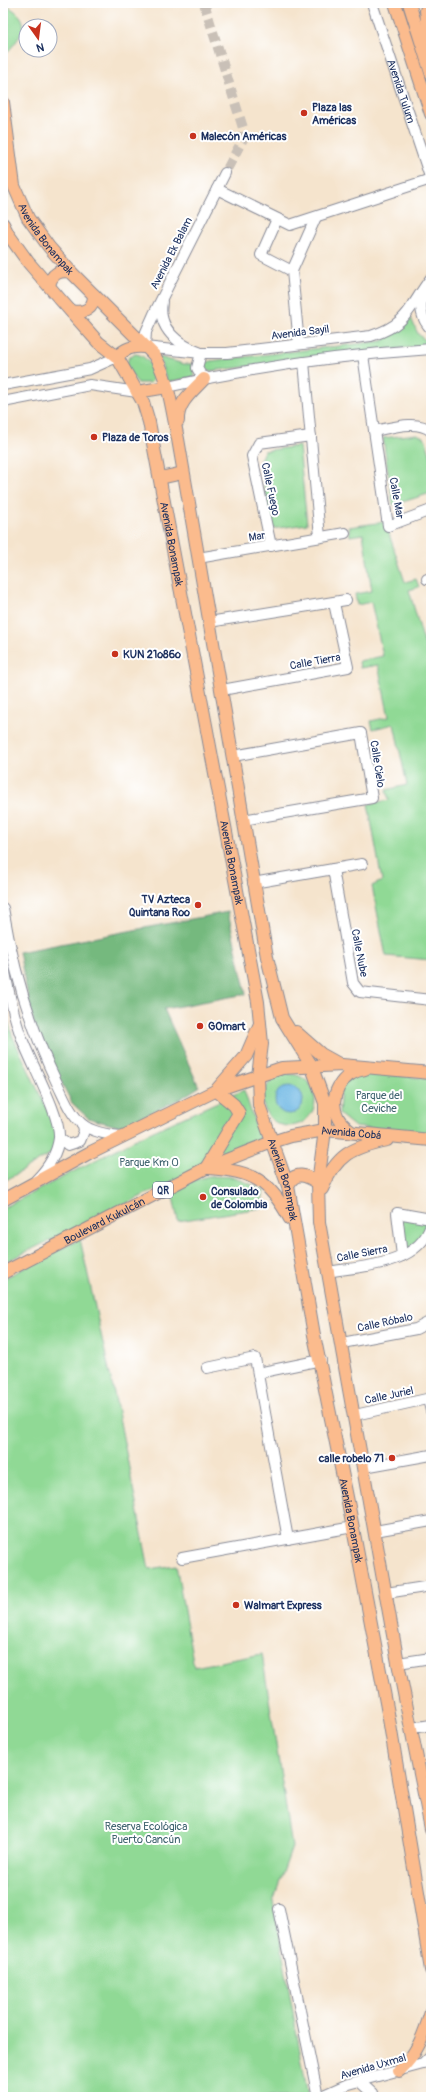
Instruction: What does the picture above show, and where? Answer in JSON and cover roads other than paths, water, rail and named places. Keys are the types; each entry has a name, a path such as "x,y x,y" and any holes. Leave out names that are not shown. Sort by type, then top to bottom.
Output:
{"main road":[{"name":"Avenida Tulum","path":"395,3 431,114"},
{"path":"409,3 431,72"},
{"path":"425,6 431,58"},
{"name":"Avenida Bonampak","path":"3,102 14,186 28,218 49,247 157,360 167,387 178,438 222,690 258,914 267,957 282,1018 311,1065 319,1083 325,1103 324,1130 318,1183 319,1222 327,1272 355,1415 398,1663 412,1728 428,1790 431,1829"},
{"path":"3,224 8,234 28,262 98,342 117,357 126,349 132,347 145,347"},
{"path":"49,286 51,278 57,273 64,271 72,272"},
{"path":"71,311 81,313 87,310 93,304 94,295"},
{"name":"Avenida Bonampak","path":"117,357 137,392 150,422 251,960 261,1021 262,1044 258,1076 259,1106 288,1186 294,1226 388,1713 431,1970"},
{"path":"178,438 178,412 182,402 206,378"},
{"path":"137,392 167,387"},
{"path":"160,478 183,473"},
{"path":"242,917 245,921 251,922 257,918 258,914"},
{"path":"251,960 253,956 258,953 267,957"},
{"path":"282,1018 321,1054 342,1065"},
{"path":"216,1091 246,1056 261,1021"},
{"path":"3,1200 123,1136 216,1091 275,1070 290,1066 342,1065 431,1073"},
{"path":"290,1066 304,1072 319,1083"},
{"path":"351,1132 341,1122 336,1112 334,1103 336,1090 344,1079 350,1074 360,1070 380,1068"},
{"path":"258,1094 265,1081 275,1070"},
{"path":"216,1091 236,1107 239,1114 206,1168 242,1173 267,1186 279,1198 294,1226"},
{"path":"306,1133 312,1129 325,1112"},
{"path":"264,1123 282,1134 291,1136"},
{"name":"Avenida Cobá","path":"272,1142 291,1136 324,1130 431,1140"},
{"path":"318,1200 329,1171 347,1153 370,1143 400,1137"},
{"name":"Boulevard Kukulcán","path":"3,1273 206,1168 272,1142"},
{"path":"288,1186 292,1178 299,1175 310,1178 318,1183"},
{"path":"399,2071 413,2056 421,2042 431,2012"}],"street":[{"name":"Avenida Tulum","path":"372,3 431,179"},
{"path":"425,6 431,24"},
{"name":"Avenida Ek Balam","path":"145,347 146,332 225,173"},
{"path":"217,188 290,225 431,179"},
{"path":"299,344 292,271 316,217"},
{"path":"277,219 261,256 292,271"},
{"path":"430,278 421,306 424,320 431,329"},
{"name":"Avenida Sayil","path":"145,347 201,353 227,353 371,336 386,331 398,324 410,312 430,278"},
{"path":"164,294 160,312 165,327 176,341 188,349 201,353 197,368 206,378"},
{"path":"167,387 206,378 304,362 431,349"},
{"name":"Calle Mar","path":"363,355 388,526 431,510"},
{"path":"3,385 90,368 117,357"},
{"path":"304,362 320,537 345,534"},
{"path":"39,379 45,387 44,394"},
{"path":"3,402 90,385 137,392"},
{"path":"374,431 418,424 426,426 431,431"},
{"name":"Calle Fuego","path":"271,546 252,456 259,443 311,436"},
{"name":"Mar","path":"198,558 320,537"},
{"path":"209,622 346,600"},
{"name":"Calle Tierra","path":"222,690 348,667 334,603"},
{"name":"Calle Cielo","path":"233,756 361,733 372,798 243,820"},
{"path":"253,883 362,864"},
{"name":"Calle Nube","path":"333,869 353,983 360,992 431,1000"},
{"path":"3,908 22,996 39,1046 70,1108 83,1125 102,1133 123,1136"},
{"path":"3,962 20,1035 44,1089 58,1130 58,1138 50,1163 33,1183"},
{"path":"58,1138 68,1145 80,1141 84,1130 83,1125"},
{"name":"Calle Sierra","path":"402,1256 397,1214 431,1219"},
{"name":"Calle Sierra","path":"327,1272 385,1263 410,1253 428,1234 431,1225"},
{"name":"Calle Róbalo","path":"342,1343 416,1329 431,1321"},
{"path":"207,1368 255,1358 288,1539"},
{"path":"258,1373 321,1360"},
{"name":"Calle Juriel","path":"355,1415 429,1399 431,1410"},
{"path":"364,1467 431,1455"},
{"path":"375,1531 431,1521"},
{"path":"182,1558 353,1527"},
{"path":"386,1594 431,1586"},
{"path":"398,1663 431,1658"},
{"path":"412,1728 431,1725"},
{"path":"278,1909 319,2097"},
{"name":"Avenida Uxmal","path":"319,2097 348,2084 423,2064 431,2056"},
{"path":"360,2082 372,2093 374,2097"},
{"path":"340,2097 348,2084"}],"water":[{"path":"289,1086 299,1090 303,1100 299,1110 289,1114 279,1110 275,1100 279,1090"}],"tunnel":[{"path":"204,3 243,128 243,139 225,173"}],"place":[{"name":"Plaza las Américas","path":"304,113"},
{"name":"Malecón Américas","path":"193,136"},
{"name":"Plaza de Toros","path":"94,437"},
{"name":"KUN 21º86º","path":"115,654"},
{"name":"TV Azteca Quintana Roo","path":"198,905"},
{"name":"GOmart","path":"200,1026"},
{"name":"Consulado de Colombia","path":"203,1197"},
{"name":"calle robelo 71","path":"392,1458"},
{"name":"Walmart Express","path":"236,1605"}],"park label":[{"name":"Parque del Ceviche","path":"379,1101"},
{"name":"Parque Km 0","path":"149,1162"},
{"name":"Reserva Ecológica Puerto Cancún","path":"146,1832"}]}
